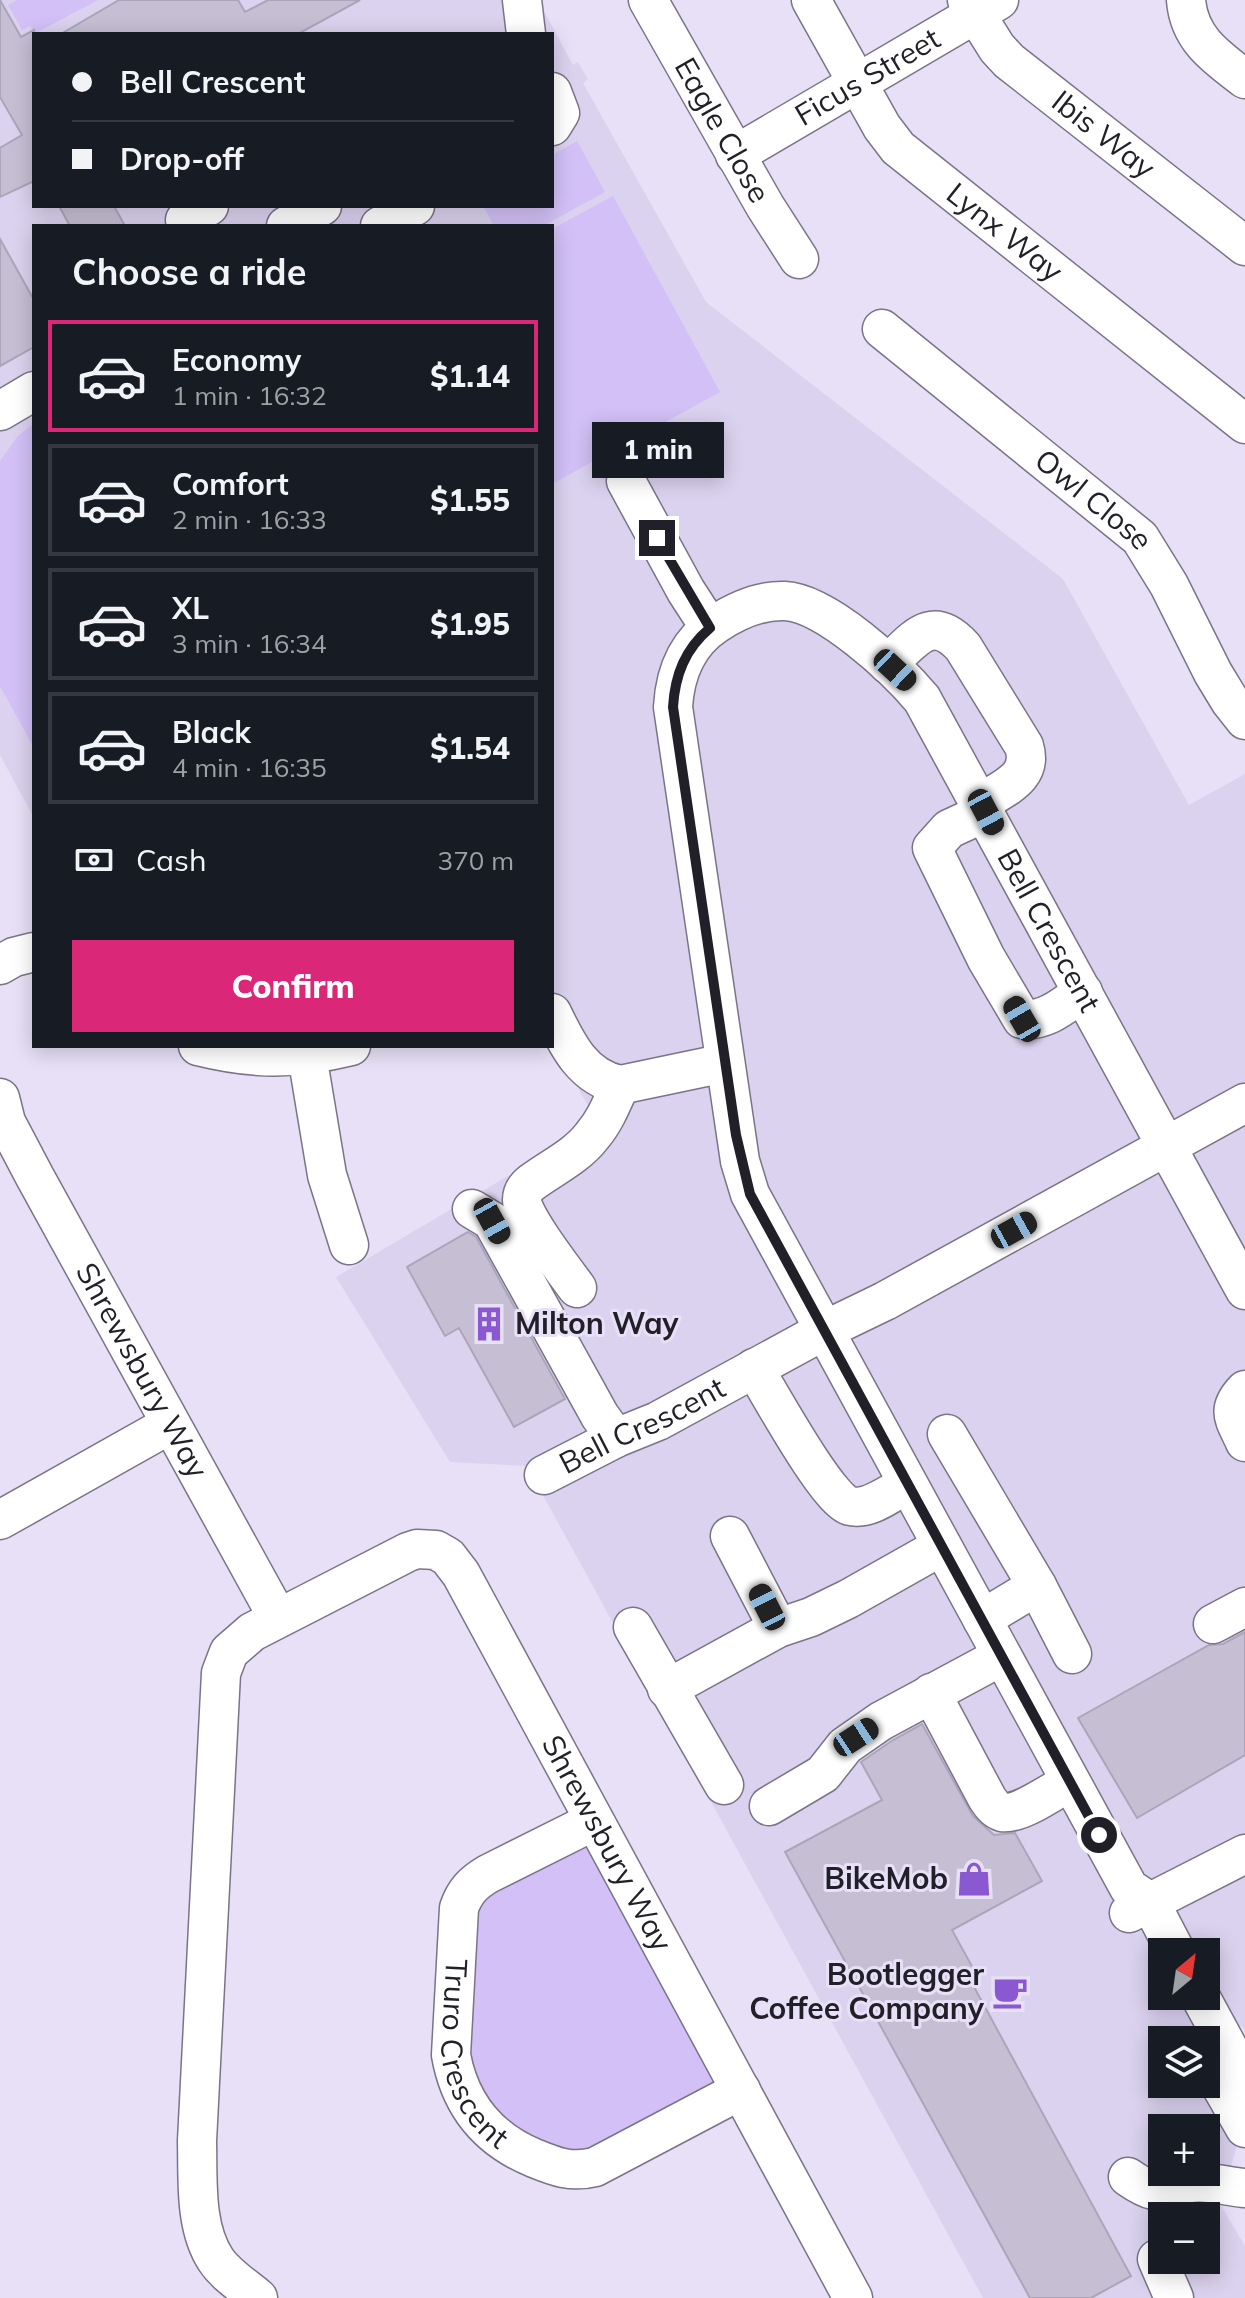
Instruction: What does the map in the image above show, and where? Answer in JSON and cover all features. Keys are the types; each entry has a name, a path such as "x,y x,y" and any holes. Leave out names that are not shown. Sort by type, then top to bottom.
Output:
{"street":[{"path":"522,0 526,32"},
{"name":"Eagle Close","path":"648,0 735,155 799,259"},
{"name":"Lynx Way","path":"811,0 856,84 898,148 1239,407"},
{"path":"1186,0 1189,23 1196,36 1211,53 1245,79"},
{"name":"Ficus Street","path":"735,155 856,84 980,5"},
{"name":"Ibis Way","path":"980,5 1009,61 1245,246"},
{"path":"554,97 560,113 554,123"},
{"path":"290,224 318,208"},
{"path":"384,224 412,208"},
{"name":"Owl Close","path":"882,329 1140,538 1169,585 1213,673 1245,720"},
{"path":"0,411 32,392"},
{"path":"626,481 686,591 710,628"},
{"name":"Bell Crescent","path":"1165,1938 1136,1901 1069,1782 750,1194 740,1161 673,707 680,668 692,646 710,628 743,609 785,601 808,608 839,623 888,664 922,699 984,807 1245,1290"},
{"path":"888,664 925,631 934,629 952,635 972,660 1024,746 1027,756 1025,771 984,807 949,829 932,848 986,958 1022,1019 1045,1017 1083,992"},
{"path":"0,965 32,952"},
{"path":"554,1017 577,1057 597,1079 620,1085 725,1063"},
{"path":"207,1048 237,1055 281,1058 341,1048"},
{"path":"307,1055 327,1175 349,1245"},
{"path":"577,1288 529,1217 522,1200 531,1183 579,1149 593,1135 620,1085"},
{"name":"Bell Crescent","path":"544,1475 616,1438 658,1421 825,1330 885,1301 1245,1103"},
{"name":"Shrewsbury Way","path":"2,1112 169,1425 278,1618"},
{"path":"472,1209 492,1221 600,1416 616,1438"},
{"path":"754,1368 814,1466 838,1500 847,1506 863,1507 977,1484"},
{"path":"1245,1390 1235,1400 1232,1413 1245,1442"},
{"path":"0,1520 169,1425"},
{"path":"947,1434 1037,1586 1072,1654"},
{"path":"730,1536 778,1628"},
{"path":"667,1689 778,1628 811,1617 848,1599 942,1546"},
{"name":"Shrewsbury Way","path":"258,2298 215,2259 200,2209 197,2141 221,1673 224,1660 238,1643 278,1618 408,1552 428,1549 441,1553 461,1574 853,2298"},
{"path":"982,1619 1037,1586"},
{"path":"633,1627 724,1785"},
{"path":"769,1806 823,1774 838,1753 856,1737 1002,1656"},
{"path":"931,1693 987,1798 998,1810 1019,1809 1069,1782"},
{"name":"Truro Crescent","path":"594,1821 488,1874 475,1882 463,1898 459,1908 451,2055 454,2072 464,2093 481,2121 497,2139 568,2171 595,2167 741,2090"},
{"path":"1136,1901 1245,1854"},
{"name":"Bell Crescent","path":"1136,1901 1149,1938"},
{"path":"1208,2010 1245,2079"},
{"path":"1220,2084 1245,2128"},
{"path":"1128,2177 1143,2188 1156,2192 1191,2183 1244,2186"},
{"path":"1164,2274 1174,2298"}],"shaded area":[{"path":"0,0 538,0 573,65 578,62 588,79 583,83 706,302 1063,579 1189,805 1245,774 1245,2031 1242,2026 1220,2038 1220,2026 1148,2026 1148,2098 1208,2098 1218,2114 1148,2114 1148,2186 1220,2186 1220,2117 1237,2145 1220,2204 1245,2246 1245,2298 983,2298 527,1466 450,1462 336,1277 598,1123 554,1046 554,224 32,224 32,814 0,755"},
{"path":"17,0 98,0 38,32 33,32 30,26 22,30 8,5"},
{"path":"577,141 605,192 547,224 493,224 484,208 554,208 554,154"},
{"path":"613,196 720,392 554,483 554,228"},
{"path":"32,425 32,744 0,686 0,461 18,436"},
{"path":"594,1821 741,2090 581,2170 464,2093 463,1898"}],"building":[{"path":"0,0 21,37 34,32 32,182 0,197 0,148 22,135 0,97"},
{"path":"119,0 238,0 245,12 268,0 360,0 302,32 64,32"},
{"path":"60,208 115,208 124,224 69,224"},
{"path":"0,239 32,296 32,348 0,366"},
{"name":"Milton Way","path":"468,1232 476,1237 565,1399 514,1427 459,1328 445,1336 407,1267"},
{"path":"1245,1632 1245,1755 1137,1818 1078,1718 1209,1645 1223,1644"},
{"path":"922,1724 973,1816 994,1835 1015,1833 1042,1881 952,1930 974,1970 967,1974 1131,2276 1091,2298 1030,2298 785,1852 882,1800 861,1762"}],"place":[{"name":"Milton Way","path":"489,1324"},
{"name":"BikeMob","path":"974,1879"},
{"name":"Bootlegger Coffee Company","path":"1010,1992"}],"route":[{"path":"657,538 710,628 692,646 680,668 674,692 674,725 740,1161 750,1194 1099,1835"}]}
